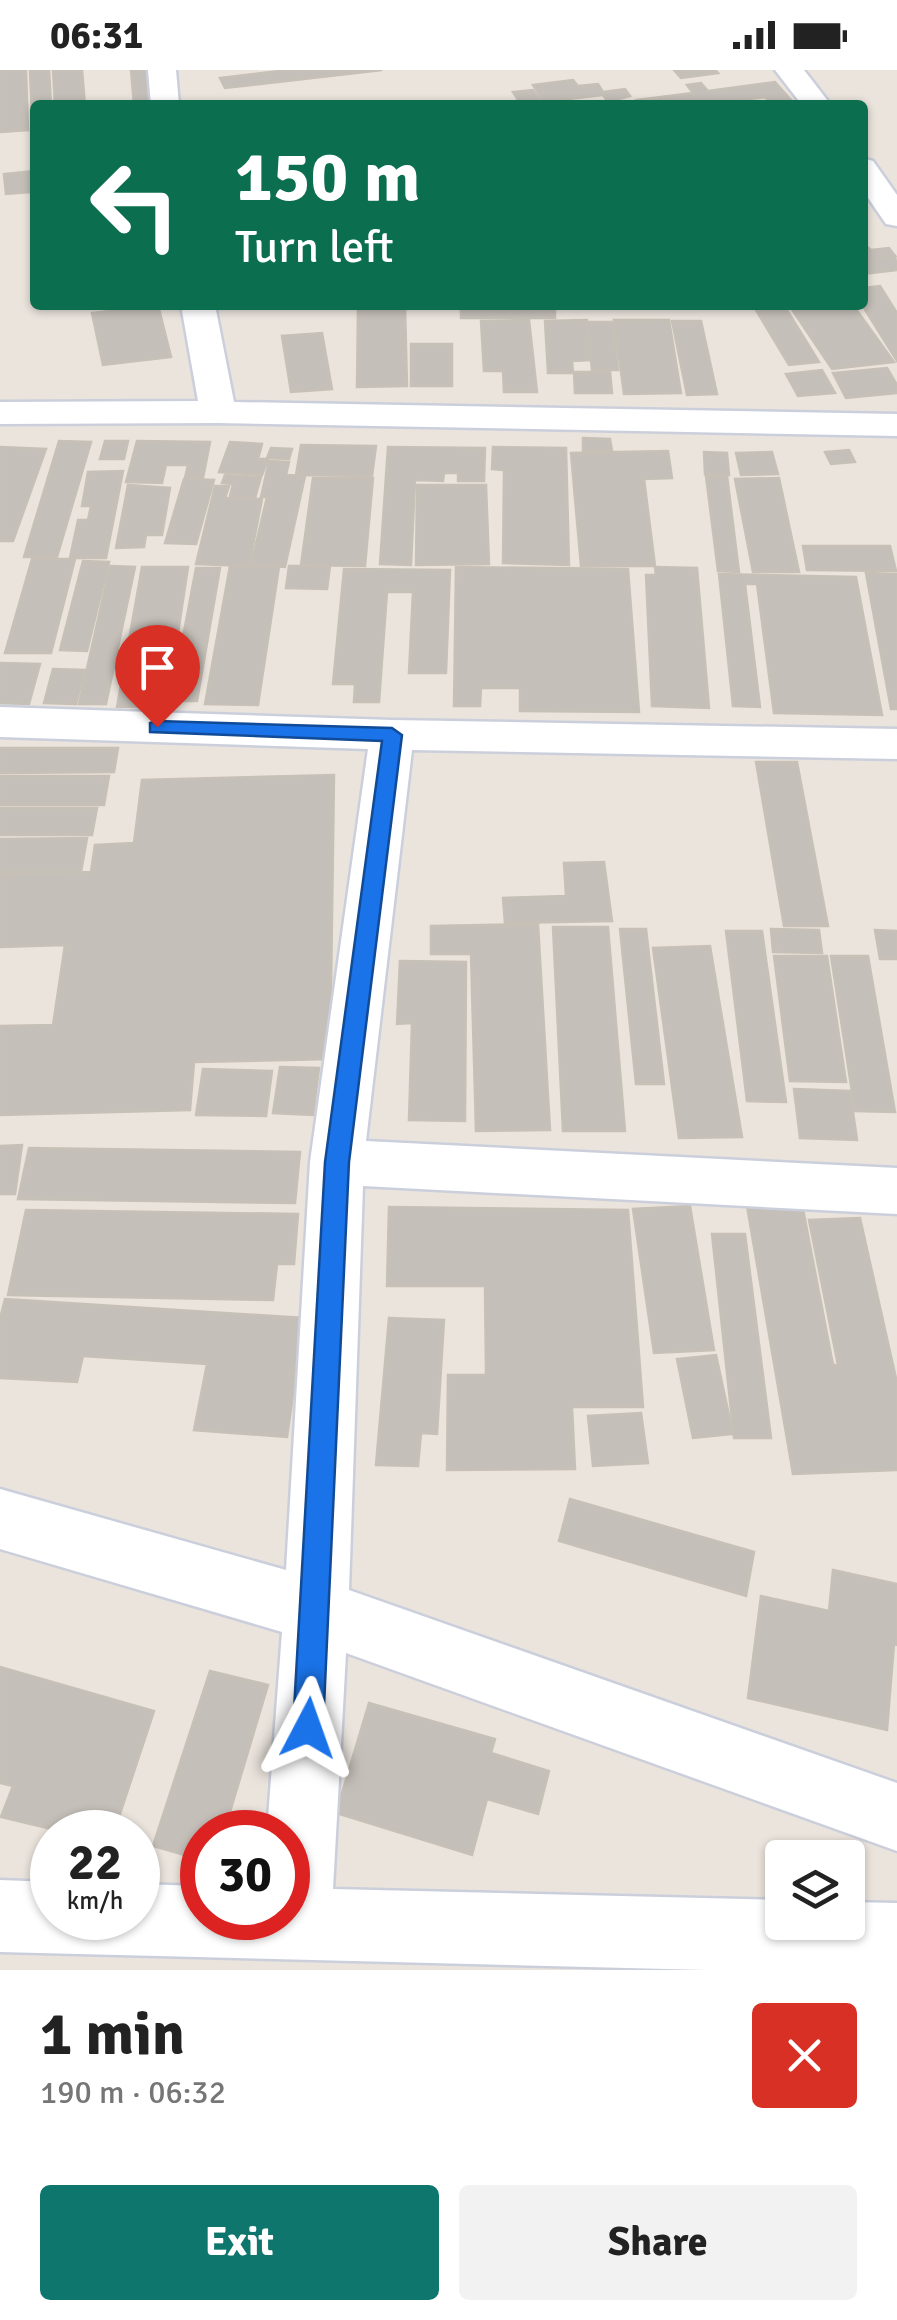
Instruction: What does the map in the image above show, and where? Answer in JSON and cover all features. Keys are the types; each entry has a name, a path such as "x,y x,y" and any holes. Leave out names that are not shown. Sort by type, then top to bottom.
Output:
{"street":[{"path":"162,70 165,100"},
{"path":"789,70 813,100"},
{"path":"868,176 897,217"},
{"path":"199,310 218,412"},
{"path":"0,414 218,412 897,425"},
{"path":"0,722 392,735 897,744"},
{"path":"303,1810 337,1162 392,735"},
{"path":"337,1162 896,1197"},
{"path":"0,1519 316,1610 897,1817"},
{"path":"0,1916 30,1917"},
{"path":"310,1924 897,1939"}],"building":[{"path":"0,70 26,70 28,130 0,132"},
{"path":"30,70 49,70 51,100 31,100"},
{"path":"53,70 82,70 85,100 55,100"},
{"path":"131,70 153,70 156,100 134,100"},
{"path":"288,70 382,70 225,88 220,78"},
{"path":"674,70 715,70 718,73 681,78"},
{"path":"573,80 578,86 598,84 603,92 625,89 630,96 615,100 607,100 603,95 543,100 533,85"},
{"path":"775,82 791,100 637,100 693,93 687,85 701,83 708,91"},
{"path":"533,90 540,100 518,100 513,92"},
{"path":"30,171 30,192 6,194 4,174"},
{"path":"868,248 889,248 895,256 868,259"},
{"path":"895,256 897,270 868,273 868,259"},
{"path":"880,286 897,313 897,361 865,310 868,287"},
{"path":"159,310 171,357 103,365 92,313"},
{"path":"358,310 405,310 407,386 357,387"},
{"path":"461,310 555,310 555,318 461,318"},
{"path":"756,310 787,310 819,362 789,365"},
{"path":"792,310 857,310 894,362 832,369"},
{"path":"529,320 537,392 504,392 503,371 484,371 481,321"},
{"path":"587,320 591,360 572,361 573,373 548,373 545,321"},
{"path":"614,320 669,320 681,393 624,394"},
{"path":"672,321 701,321 717,394 687,395"},
{"path":"587,322 613,322 618,370 592,370"},
{"path":"322,333 332,389 291,392 282,336"},
{"path":"411,344 452,344 452,386 411,386"},
{"path":"887,368 897,393 846,398 833,373"},
{"path":"822,370 835,393 798,396 786,374"},
{"path":"574,372 610,372 612,393 575,393"},
{"path":"583,438 610,439 612,451 583,451"},
{"path":"59,441 91,442 57,557 24,557"},
{"path":"105,441 128,441 124,459 100,459"},
{"path":"137,441 210,442 203,478 185,478 188,465 166,465 162,483 126,482"},
{"path":"230,442 262,444 258,459 268,459 262,475 219,472"},
{"path":"301,445 376,446 372,476 296,475"},
{"path":"0,447 46,449 13,541 0,541"},
{"path":"388,447 485,448 484,481 458,481 458,473 444,473 443,481 415,480 411,565 380,564"},
{"path":"493,447 566,448 569,565 503,563 504,470 492,469"},
{"path":"271,448 292,449 289,459 267,458"},
{"path":"849,450 855,462 831,464 825,452"},
{"path":"668,451 672,478 644,479 655,566 581,566 571,453"},
{"path":"704,452 727,453 729,475 705,474"},
{"path":"772,452 778,474 741,475 736,453"},
{"path":"269,461 289,462 286,475 305,476 285,567 251,565 267,497 261,497"},
{"path":"123,471 106,558 70,558 78,520 88,520 91,506 82,506 88,472"},
{"path":"225,475 261,477 255,498 230,496 233,484 222,483"},
{"path":"706,476 727,476 739,572 718,571"},
{"path":"313,478 373,478 365,566 301,565"},
{"path":"779,478 799,572 753,572 735,479"},
{"path":"184,479 214,480 196,544 165,543"},
{"path":"128,485 170,488 162,535 146,535 144,547 116,548"},
{"path":"417,485 486,485 489,564 416,565"},
{"path":"215,486 229,486 225,498 262,499 249,566 196,564"},
{"path":"803,546 890,546 896,571 807,570"},
{"path":"32,559 75,559 51,653 5,653"},
{"path":"83,561 109,562 87,651 60,650"},
{"path":"110,566 135,567 106,704 79,704"},
{"path":"230,566 279,567 258,705 205,704"},
{"path":"289,566 330,566 327,589 286,588"},
{"path":"142,567 188,567 167,706 117,707"},
{"path":"456,567 628,569 639,712 520,711 520,688 481,688 480,706 454,706"},
{"path":"655,567 697,568 709,708 652,706 646,575 656,575"},
{"path":"196,568 220,568 197,701 171,701"},
{"path":"344,569 450,570 446,673 409,673 413,592 387,592 379,702 354,702 355,684 333,684"},
{"path":"866,573 897,574 897,709 891,709"},
{"path":"719,574 856,577 882,715 774,713 757,584 745,584 760,707 733,706"},
{"path":"0,663 40,664 29,704 0,703"},
{"path":"53,669 85,670 76,704 44,703"},
{"path":"0,748 118,748 114,772 0,773"},
{"path":"756,762 797,762 828,926 784,926"},
{"path":"334,775 330,1059 194,1062 190,1110 0,1115 0,1026 53,1025 65,945 0,947 0,874 91,872 95,845 134,843 142,780"},
{"path":"0,776 109,776 104,805 0,805"},
{"path":"0,808 97,808 92,835 0,835"},
{"path":"87,838 81,872 0,872 0,839"},
{"path":"604,862 612,921 505,923 503,898 566,896 564,863"},
{"path":"538,924 550,1130 476,1131 471,954 431,954 431,926"},
{"path":"553,927 608,927 625,1131 563,1131"},
{"path":"620,929 646,929 664,1084 636,1084"},
{"path":"771,929 819,930 822,953 773,952"},
{"path":"875,930 897,931 897,959 880,959"},
{"path":"726,931 762,931 786,1102 747,1101"},
{"path":"710,946 742,1137 679,1138 653,948"},
{"path":"774,956 827,956 846,1082 790,1081"},
{"path":"831,956 868,956 895,1112 855,1111"},
{"path":"400,961 466,962 465,1121 409,1120 412,1023 397,1024"},
{"path":"280,1067 319,1068 313,1115 273,1113"},
{"path":"203,1069 272,1071 266,1116 196,1115"},
{"path":"794,1089 850,1091 857,1140 800,1138"},
{"path":"22,1145 15,1194 0,1194 0,1146"},
{"path":"29,1148 300,1152 295,1203 18,1199"},
{"path":"802,1204 833,1365 838,1365 809,1220 860,1218 897,1383 897,1470 793,1474 747,1206"},
{"path":"690,1206 714,1350 654,1353 633,1209"},
{"path":"389,1207 628,1210 643,1407 572,1407 575,1469 447,1470 448,1375 486,1375 485,1286 387,1286"},
{"path":"26,1210 298,1214 294,1264 277,1264 273,1300 8,1295"},
{"path":"712,1234 745,1234 771,1438 734,1438"},
{"path":"5,1299 304,1318 287,1437 194,1430 207,1364 83,1356 77,1382 0,1378 0,1319"},
{"path":"389,1318 444,1320 437,1434 421,1433 418,1466 376,1465"},
{"path":"716,1355 733,1434 693,1438 677,1359"},
{"path":"641,1413 648,1463 593,1466 588,1416"},
{"path":"570,1499 754,1552 746,1596 559,1541"},
{"path":"833,1570 897,1584 897,1645 894,1644 887,1730 748,1698 761,1596 829,1611"},
{"path":"0,1667 154,1711 121,1810 30,1810 30,1824 1,1817 13,1786 0,1783"},
{"path":"210,1671 268,1685 231,1810 180,1810 180,1854 160,1848 160,1825"},
{"path":"369,1703 495,1739 491,1753 549,1771 538,1814 487,1799 472,1855 336,1813"}],"route":[{"path":"157,727 392,735 337,1162 308,1728"}]}
